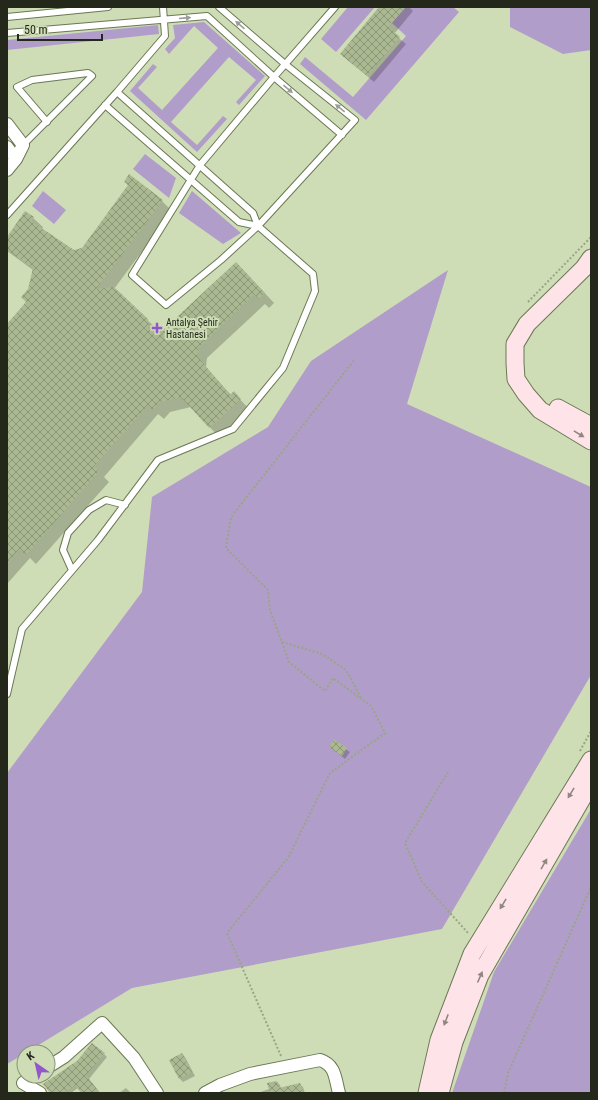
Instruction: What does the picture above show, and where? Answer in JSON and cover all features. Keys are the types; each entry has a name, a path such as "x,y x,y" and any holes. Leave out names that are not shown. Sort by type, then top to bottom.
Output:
{"street":[{"path":"7,124 23,145 16,159 7,170"},
{"path":"7,147 16,159"},
{"path":"591,258 584,268 527,324 515,344 516,379 526,394 540,410 591,441"},
{"path":"591,276 532,334 525,349 523,362 526,376 534,390 550,404 591,426"},
{"path":"427,1093 439,1040 472,954 591,760"},
{"path":"440,1093 454,1042 480,975 591,783"},
{"path":"56,1062 64,1057 102,1023 134,1058 157,1093"},
{"path":"205,1093 220,1085 250,1074 315,1061 326,1062 333,1070 339,1093"},
{"path":"25,1084 40,1093"}],"lane":[{"path":"7,17 108,7"},
{"path":"7,215 105,106 165,36 163,7"},
{"path":"220,7 286,64 355,120 258,226 221,260 166,305 132,275 200,165 274,77 286,64 336,7"},
{"path":"7,33 208,16 274,77 342,135"},
{"path":"23,145 47,122 92,76 88,73 32,80 17,87 47,122"},
{"path":"7,694 22,628 98,540 158,460 233,429 283,368 315,291 313,274 258,226 253,213 117,92"},
{"path":"105,106 239,222 258,226"},
{"path":"72,570 63,550 68,533 89,510 106,500 125,505"}],"path":[{"path":"527,303 591,237"},
{"path":"285,1066 227,933 288,858 330,773 385,733 371,706 334,678 325,691 289,662 270,610 268,590 226,548 231,517 355,360"},
{"path":"282,642 322,654 346,670 361,699"},
{"path":"448,772 405,843 422,882 472,938"},
{"path":"504,1093 508,1073 591,887"}],"shaded area":[{"path":"348,7 375,7 336,52 321,39"},
{"path":"406,7 453,7 459,12 366,120 300,64 305,57 353,97 406,36 392,23"},
{"path":"510,7 591,7 591,50 563,54 510,27"},
{"path":"204,22 265,76 239,105 236,102 256,80 229,57 171,122 197,145 223,116 227,119 197,152 130,91 153,64 157,67 138,88 162,110 218,48 194,26 169,54 165,49 175,38 173,25"},
{"path":"158,25 159,34 7,50 7,40"},
{"path":"145,154 176,178 169,198 133,169"},
{"path":"43,191 66,210 54,224 32,206"},
{"path":"192,191 241,233 223,244 179,213"},
{"path":"448,270 407,404 591,487 591,675 442,929 132,988 40,1044 16,1044 16,1059 7,1064 7,773 142,592 152,497 268,427 311,361"},
{"path":"591,809 591,1091 587,1093 452,1093 494,972"}],"building":[{"path":"379,7 405,7 388,27 400,37 367,76 340,54"},
{"path":"129,174 163,200 96,289 114,287 148,319 149,329 164,329 236,262 265,293 259,299 254,294 198,348 197,356 230,395 234,391 241,399 209,428 181,397 160,402 153,410 148,405 94,466 99,471 26,555 19,549 7,563 7,324 26,302 21,297 28,289 33,268 7,250 7,237 25,211 34,217 31,221 74,250 82,248 128,185 124,182"},
{"path":"334,739 347,748 342,756 329,747"},
{"path":"92,1043 105,1053 86,1075 100,1093 81,1093 75,1085 63,1093 50,1093 43,1084 56,1084 56,1075 77,1061"},
{"path":"182,1053 192,1072 179,1079 169,1060"},
{"path":"277,1081 279,1088 300,1083 303,1093 270,1093 267,1083"}],"place":[{"name":"Antalya Şehir Hastanesi","path":"157,328"}]}
